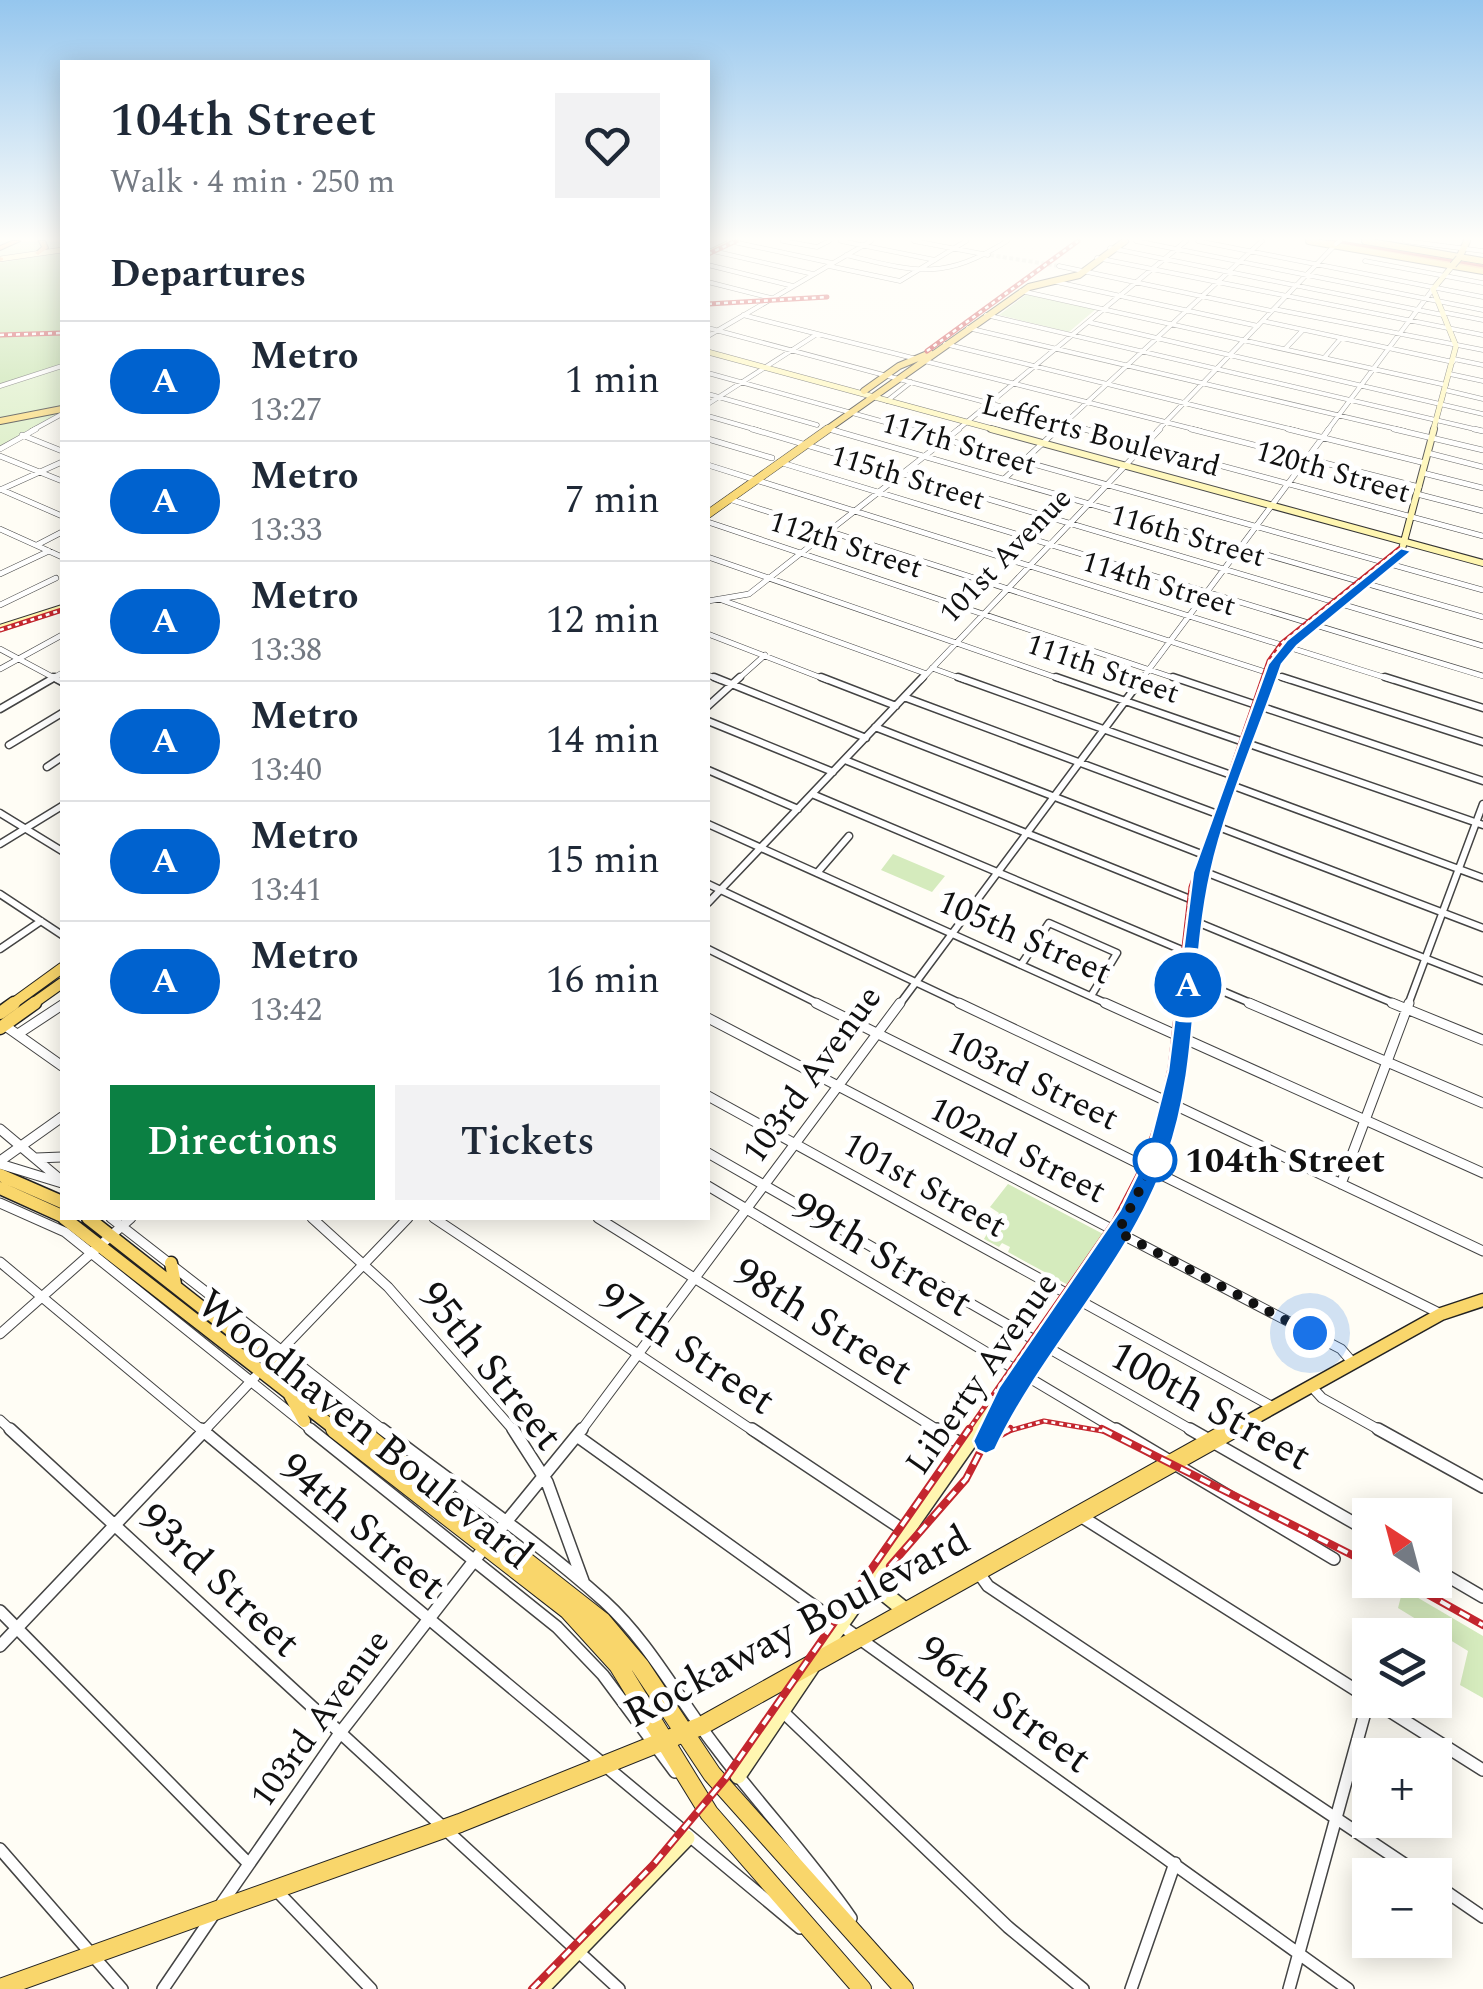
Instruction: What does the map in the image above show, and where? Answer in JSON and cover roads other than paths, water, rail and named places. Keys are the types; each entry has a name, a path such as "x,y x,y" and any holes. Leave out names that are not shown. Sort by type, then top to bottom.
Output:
{"main road":[{"path":"710,503 865,395 927,362 963,334"},
{"path":"865,395 886,375 948,345"},
{"path":"0,421 60,414"},
{"path":"710,512 750,478"},
{"path":"1,1022 60,970"},
{"path":"1,1022 60,984"},
{"path":"0,1175 60,1201"},
{"name":"Woodhaven Boulevard","path":"0,1188 60,1216"},
{"name":"Woodhaven Boulevard","path":"71,1220 112,1235 267,1365 491,1540 592,1635 676,1737"},
{"name":"Woodhaven Boulevard","path":"91,1220 176,1284 267,1365 288,1391 491,1540"},
{"path":"170,1263 176,1284"},
{"name":"Rockaway Boulevard","path":"0,1988 445,1828 676,1737 812,1666 1441,1314 1481,1302"},
{"path":"288,1391 304,1421"},
{"path":"676,1737 732,1783 904,1989"},
{"path":"676,1737 704,1807 862,1989"}],"street":[{"name":"120th Street","path":"727,334 1483,536"},
{"path":"710,403 818,334 1304,458 1483,511"},
{"path":"991,334 1483,450"},
{"path":"1067,334 1483,431"},
{"path":"1142,334 1483,414"},
{"path":"1004,479 1161,334"},
{"path":"1216,334 1405,376 1483,399"},
{"name":"101st Avenue","path":"710,901 1251,334"},
{"path":"1285,349 1299,334"},
{"path":"1321,334 1483,365"},
{"path":"1396,334 1483,350"},
{"name":"103rd Avenue","path":"163,1989 340,1733 426,1618 577,1436 1396,334"},
{"name":"Liberty Avenue","path":"704,1807 732,1783 1118,1232 1152,1168 1172,1103 1192,920 1204,854 1283,646 1389,564 1404,542 1454,361 1453,334"},
{"path":"737,606 826,530 882,493 1072,335"},
{"path":"1324,358 1341,338"},
{"path":"948,345 1320,437 1483,467"},
{"name":"Lefferts Boulevard","path":"710,353 1483,563"},
{"path":"1405,376 1420,355"},
{"path":"0,386 60,367"},
{"path":"710,373 1483,590"},
{"path":"1450,374 1483,382"},
{"path":"887,400 912,382"},
{"name":"117th Street","path":"710,395 1483,617"},
{"path":"60,415 0,452 60,480"},
{"name":"116th Street","path":"710,417 1483,646"},
{"path":"22,435 60,450"},
{"name":"115th Street","path":"710,439 1483,676"},
{"path":"0,489 60,463"},
{"name":"114th Street","path":"710,465 1483,708"},
{"path":"1423,473 1483,488"},
{"path":"0,489 60,515"},
{"path":"728,498 1483,742"},
{"name":"112th Street","path":"710,523 1483,781"},
{"path":"0,528 60,556"},
{"path":"36,545 60,533"},
{"path":"0,574 49,551"},
{"name":"111th Street","path":"710,558 1125,698 1480,824"},
{"path":"0,605 56,578"},
{"path":"710,598 748,594"},
{"path":"717,598 1102,729 1483,878"},
{"path":"0,628 60,609"},
{"path":"710,635 896,706"},
{"path":"0,669 60,636"},
{"path":"0,649 60,681"},
{"path":"710,704 765,656"},
{"path":"0,709 60,674"},
{"path":"710,677 866,738"},
{"path":"904,697 1078,762 1483,928"},
{"path":"9,745 60,714"},
{"path":"710,722 833,772"},
{"path":"875,728 1204,854"},
{"path":"47,767 60,758"},
{"path":"844,760 1195,901"},
{"path":"710,771 798,808"},
{"path":"812,794 1189,953"},
{"path":"1341,1184 1442,912 1480,824 1483,804"},
{"path":"0,844 60,807"},
{"path":"0,814 60,850"},
{"name":"105th Street","path":"710,825 1483,1173"},
{"path":"817,873 849,836"},
{"path":"1200,870 1483,981"},
{"path":"710,885 1483,1251"},
{"path":"2,899 60,934"},
{"path":"1192,920 1483,1040"},
{"path":"0,950 41,921"},
{"path":"1021,964 1049,924 1117,953 1091,996"},
{"name":"103rd Street","path":"710,950 1441,1314"},
{"path":"1187,976 1483,1103"},
{"path":"18,1034 60,1006"},
{"name":"102nd Street","path":"710,1019 1340,1349 1353,1363"},
{"path":"1,1022 60,1065"},
{"name":"101st Street","path":"710,1097 1273,1407"},
{"path":"0,1162 60,1119"},
{"path":"0,1129 60,1180"},
{"name":"100th Street","path":"710,1153 1352,1522"},
{"path":"36,1158 60,1158"},
{"path":"0,1162 60,1181"},
{"name":"99th Street","path":"710,1187 1334,1559"},
{"name":"Woodhaven Boulevard","path":"0,1203 60,1229 112,1235 170,1263 267,1365 304,1421 491,1540 583,1581 637,1635 676,1737"},
{"name":"95th Street","path":"317,1220 328,1225 365,1263 514,1431 544,1478 583,1581"},
{"path":"0,1646 406,1220"},
{"name":"97th Street","path":"437,1220 906,1532"},
{"name":"98th Street","path":"601,1220 966,1447"},
{"path":"0,1334 112,1235"},
{"name":"94th Street","path":"0,1262 686,1838 841,1961"},
{"path":"1311,1386 1322,1398 1483,1487"},
{"name":"93rd Street","path":"0,1420 619,1989"},
{"name":"96th Street","path":"577,1436 1348,1989"},
{"path":"1078,1514 1352,1688"},
{"path":"978,1572 988,1586 1396,1858"},
{"path":"1452,1579 1483,1597"},
{"path":"870,1582 906,1611"},
{"path":"0,1611 249,1864"},
{"path":"782,1711 1008,1927 1083,1989"},
{"path":"1289,1989 1365,1718"},
{"path":"1400,1718 1483,1770"},
{"path":"541,1989 686,1838"},
{"path":"0,1849 122,1989"},
{"path":"1131,1989 1175,1864"},
{"path":"276,1890 371,1989"},
{"path":"1452,1896 1483,1917"}],"railway":[{"path":"0,335 37,334"},
{"path":"927,351 951,334"},
{"path":"967,1432 1114,1221 1139,1173 1160,1115 1170,1068 1191,887 1269,661 1282,643 1399,549"},
{"path":"0,630 60,611"},
{"path":"990,1432 1011,1391"},
{"path":"1005,1432 1044,1421 1108,1432"},
{"path":"532,1989 653,1865 725,1779 969,1429"},
{"path":"985,1443 992,1429"},
{"path":"985,1443 1010,1429"},
{"path":"1102,1429 1108,1432"},
{"path":"1108,1432 1352,1555"},
{"path":"890,1566 966,1479 985,1443"},
{"path":"1434,1598 1483,1625"}],"metro line":[{"name":"A","path":"986,1441 1008,1396 1114,1241 1156,1157 1178,1071 1202,872 1275,664 1292,643 1406,551"}],"place":[{"name":"104th Street","path":"1155,1160"}]}
